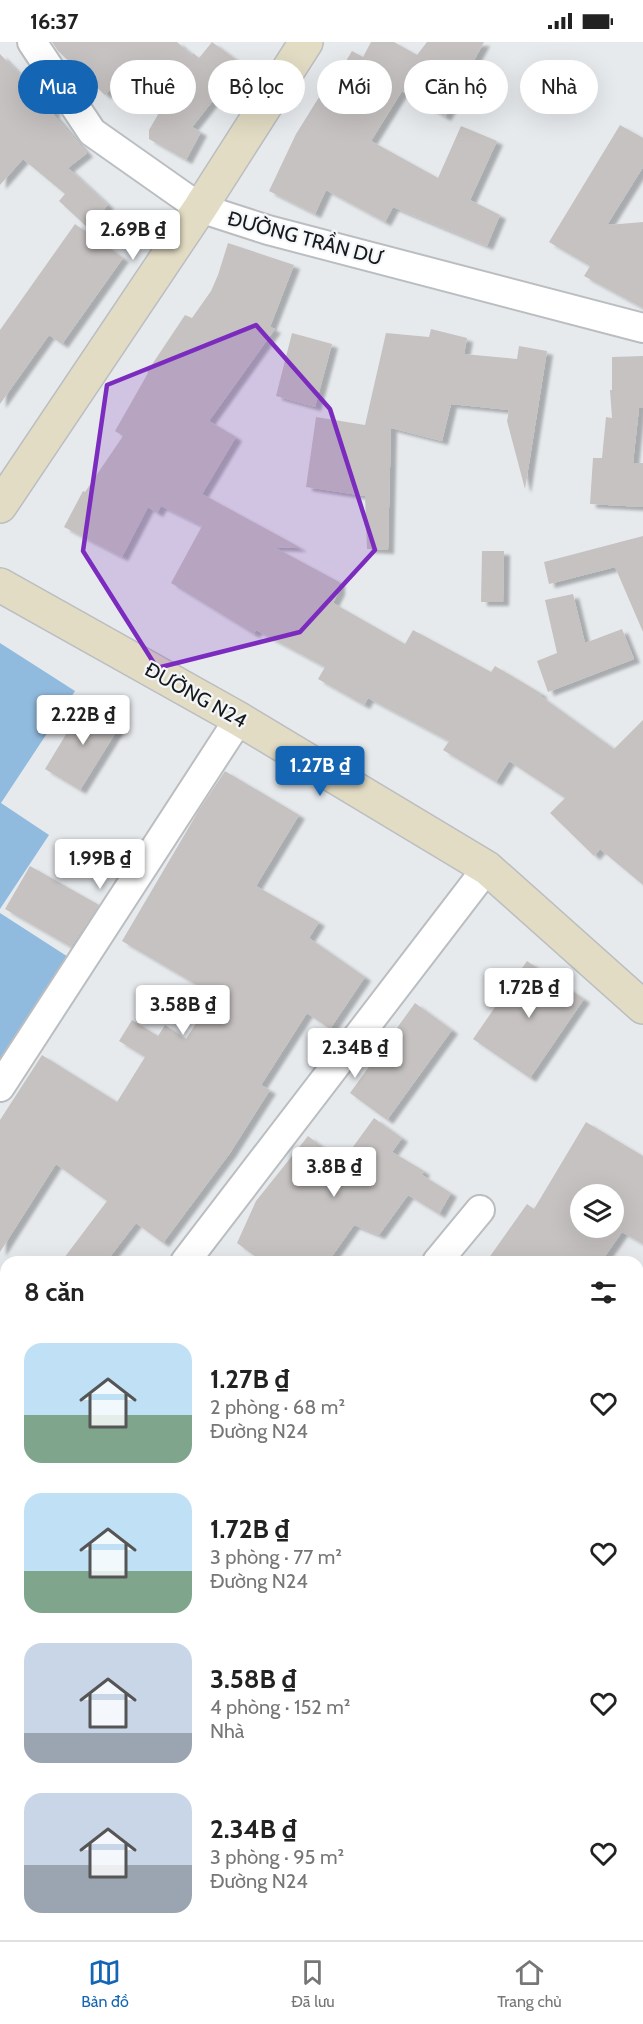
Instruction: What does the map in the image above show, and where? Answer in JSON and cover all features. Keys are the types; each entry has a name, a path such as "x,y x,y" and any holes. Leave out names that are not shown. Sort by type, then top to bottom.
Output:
{"street":[{"name":"ĐƯỜNG TRẦN DƯ","path":"32,42 92,132 200,208 267,230 643,328"},
{"path":"0,506 200,208 306,42"},
{"name":"ĐƯỜNG N24","path":"0,585 239,719 487,868 643,1007"},
{"path":"0,1087 239,719"},
{"path":"190,1256 487,868"},
{"path":"442,1256 480,1210"}],"highlighted area":[{"path":"256,325 330,409 375,550 300,632 157,668 83,551 107,385"}],"shaded area":[{"path":"0,643 75,691 1,803 49,835 0,909"},
{"path":"0,913 76,962 0,1067"}],"building":[{"path":"52,42 177,42 199,58 212,42 237,60 208,60 208,107 192,127 201,132 186,160 149,139 149,130 158,114 196,114 196,60 110,60 110,90 105,95 98,88 98,60 68,60"},
{"path":"371,42 394,42 417,55 427,42 484,42 474,60 404,60 404,92 402,91 392,107 392,60 347,60 352,51 363,57"},
{"path":"0,54 18,73 18,114 53,114 87,153 68,168 108,205 87,227 59,201 65,194 23,159 0,185"},
{"path":"317,100 317,114 388,114 371,141 438,178 461,126 497,141 470,200 500,215 487,246 393,207 385,222 326,190 315,214 269,191 296,134"},
{"path":"620,125 643,138 643,167 607,225 643,222 643,308 584,276 590,266 549,242"},
{"path":"75,224 123,258 62,344 49,335 0,404 0,330"},
{"path":"228,243 294,265 270,327 275,329 209,421 236,437 202,494 301,548 274,547 339,582 339,591 333,603 405,644 413,630 491,672 495,666 542,694 539,695 614,749 643,720 643,885 600,849 594,856 550,813 565,798 509,761 496,782 443,750 449,741 368,698 364,705 318,679 325,667 256,630 254,634 171,583 202,526 161,506 157,513 148,507 122,557 64,527 83,491 85,492 123,436 115,431 147,372 185,315 192,318 211,291"},
{"path":"431,329 467,338 464,354 517,359 519,346 547,351 525,489 507,421 509,410 451,404 442,441 391,428 388,550 367,549 365,496 306,487 316,417 365,425 386,333 429,337"},
{"path":"292,333 332,344 315,407 276,396"},
{"path":"643,356 643,408 639,408 633,463 643,463 643,507 590,504 593,458 602,458 606,417 612,418 610,390 612,390 612,357"},
{"path":"643,536 643,632 615,567 549,584 544,562"},
{"path":"482,551 504,551 503,602 481,602"},
{"path":"573,594 585,643 622,629 634,659 548,692 537,661 557,653 545,600"},
{"path":"85,703 121,724 80,790 45,769"},
{"path":"225,771 299,815 256,886 319,922 309,938 365,977 330,1029 307,1013 261,1085 270,1090 230,1153 163,1243 136,1223 111,1256 66,1256 107,1201 56,1164 0,1252 0,1120 42,1055 117,1102 145,1057 119,1041 132,1020 158,1036 165,1025 186,1039 214,995 122,941 199,810"},
{"path":"30,866 99,905 71,947 5,909"},
{"path":"527,961 584,999 530,1078 473,1039"},
{"path":"415,1003 452,1030 387,1120 350,1093"},
{"path":"374,1118 402,1138 392,1152 424,1171 422,1175 451,1193 439,1214 408,1195 379,1235 354,1225 332,1256 255,1256 237,1243 256,1201 308,1136 342,1162"},
{"path":"586,1122 643,1156 643,1244 624,1233 624,1184 570,1184 570,1238 618,1238 605,1256 490,1256 527,1204 534,1209"}]}
